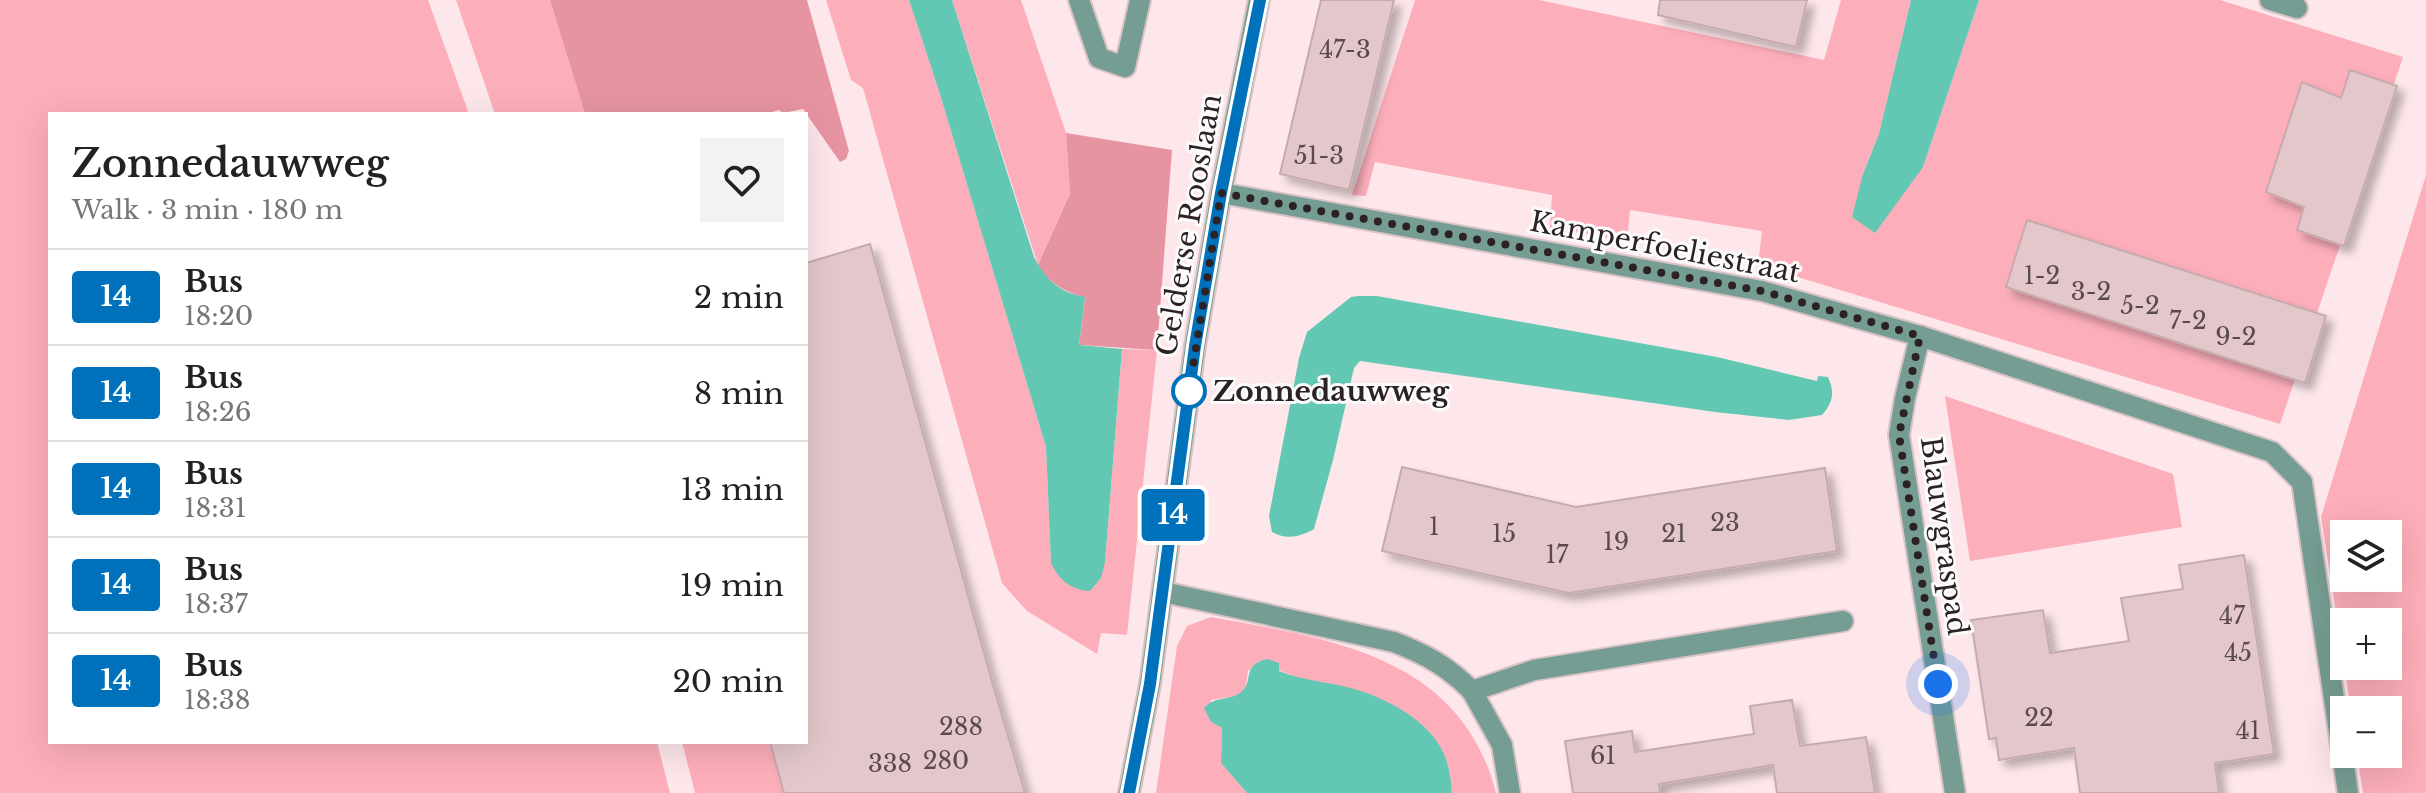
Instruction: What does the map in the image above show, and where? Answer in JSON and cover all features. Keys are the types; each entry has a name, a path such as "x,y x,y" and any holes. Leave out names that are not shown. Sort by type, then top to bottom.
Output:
{"street":[{"path":"1079,0 1099,58 1125,67 1140,0"},
{"name":"Gelderse Rooslaan","path":"1129,793 1150,684 1195,346 1259,0"},
{"path":"2270,0 2297,8"},
{"name":"Kamperfoeliestraat","path":"1221,193 1762,291 1920,336 2272,452 2302,482 2348,793"},
{"name":"Blauwgraspad","path":"1920,336 1899,435 1955,793"},
{"path":"1163,592 1394,642 1421,652 1450,669 1472,691 1502,745 1510,793"},
{"path":"1472,691 1534,670 1843,621"}],"shaded area":[{"path":"0,0 428,0 468,112 48,112 48,744 658,744 670,793 0,793"},
{"path":"456,0 550,0 584,112 494,112"},
{"path":"550,0 807,0 849,151 846,159 840,162 803,109 788,112 584,112"},
{"path":"826,0 909,0 1046,447 1051,563 1105,562 1122,349 1157,350 1127,635 1101,633 1097,654 1027,611 1002,583 863,88 851,80"},
{"path":"909,0 952,0 1034,257 1054,284 1085,297 1079,345 1122,349 1105,562 1101,578 1090,591 1066,583 1051,563 1046,447"},
{"path":"952,0 1021,0 1066,133 1070,192 1038,265"},
{"path":"1415,0 1539,0 1824,60 1841,0 1911,0 1879,134 1863,174 1923,167 1979,0 2220,0 2403,57 2280,424 1758,265 1762,231 1630,210 1627,241 1550,228 1552,195 1375,162 1366,196 1352,195"},
{"path":"1911,0 1979,0 1923,167 1875,233 1852,217 1863,174 1879,134"},
{"path":"1066,133 1172,150 1157,350 1079,345 1085,298 1058,286 1038,265 1070,193"},
{"path":"2426,175 2426,793 2363,793 2359,768 2402,768 2402,696 2349,696 2346,680 2402,680 2402,608 2335,608 2333,592 2402,592 2402,520 2330,520 2330,575 2321,517"},
{"path":"1377,296 1717,357 1817,381 1818,376 1828,377 1832,397 1822,415 1789,420 1360,361 1354,368 1314,529 1304,534 1282,536 1272,532 1269,516 1299,358 1307,332 1351,297"},
{"path":"1945,396 2173,474 2182,527 1970,561"},
{"path":"1211,617 1344,646 1385,662 1422,682 1453,710 1479,747 1496,793 1452,793 1448,764 1363,692 1292,676 1259,661 1248,671 1245,690 1236,696 1211,700 1211,722 1222,728 1221,763 1247,793 1156,793 1177,646 1187,626"},
{"path":"1268,659 1279,663 1279,671 1364,692 1414,718 1442,749 1452,793 1247,793 1221,763 1222,728 1211,722 1204,708 1240,693 1254,665"},
{"path":"683,744 807,744 837,793 695,793"}],"building":[{"path":"1321,0 1394,0 1349,190 1280,174"},
{"path":"1660,0 1807,0 1796,47 1658,15"},
{"path":"2350,70 2397,86 2344,246 2297,230 2304,207 2266,192 2302,82 2341,98"},
{"path":"2027,220 2326,316 2305,383 2006,287"},
{"path":"870,244 1025,793 784,793 771,744 808,744 808,262"},
{"path":"1402,467 1576,507 1825,468 1837,551 1569,593 1382,551"},
{"path":"2244,555 2274,754 2215,763 2219,793 2080,793 2074,748 1999,760 1996,738 1989,739 1971,620 2043,610 2050,653 2129,641 2121,598 2183,589 2179,565"},
{"path":"1792,700 1800,746 1866,737 1875,793 1777,793 1773,765 1659,784 1660,793 1573,793 1565,741 1632,731 1635,752 1754,734 1750,706"}],"bus line":[{"name":"14","path":"1129,793 1150,684 1195,346 1221,193 1260,0"}],"place":[{"name":"Zonnedauwweg","path":"1189,391"}],"route":[{"path":"1189,391 1221,193 1762,291 1920,336 1899,435 1938,684"}]}
